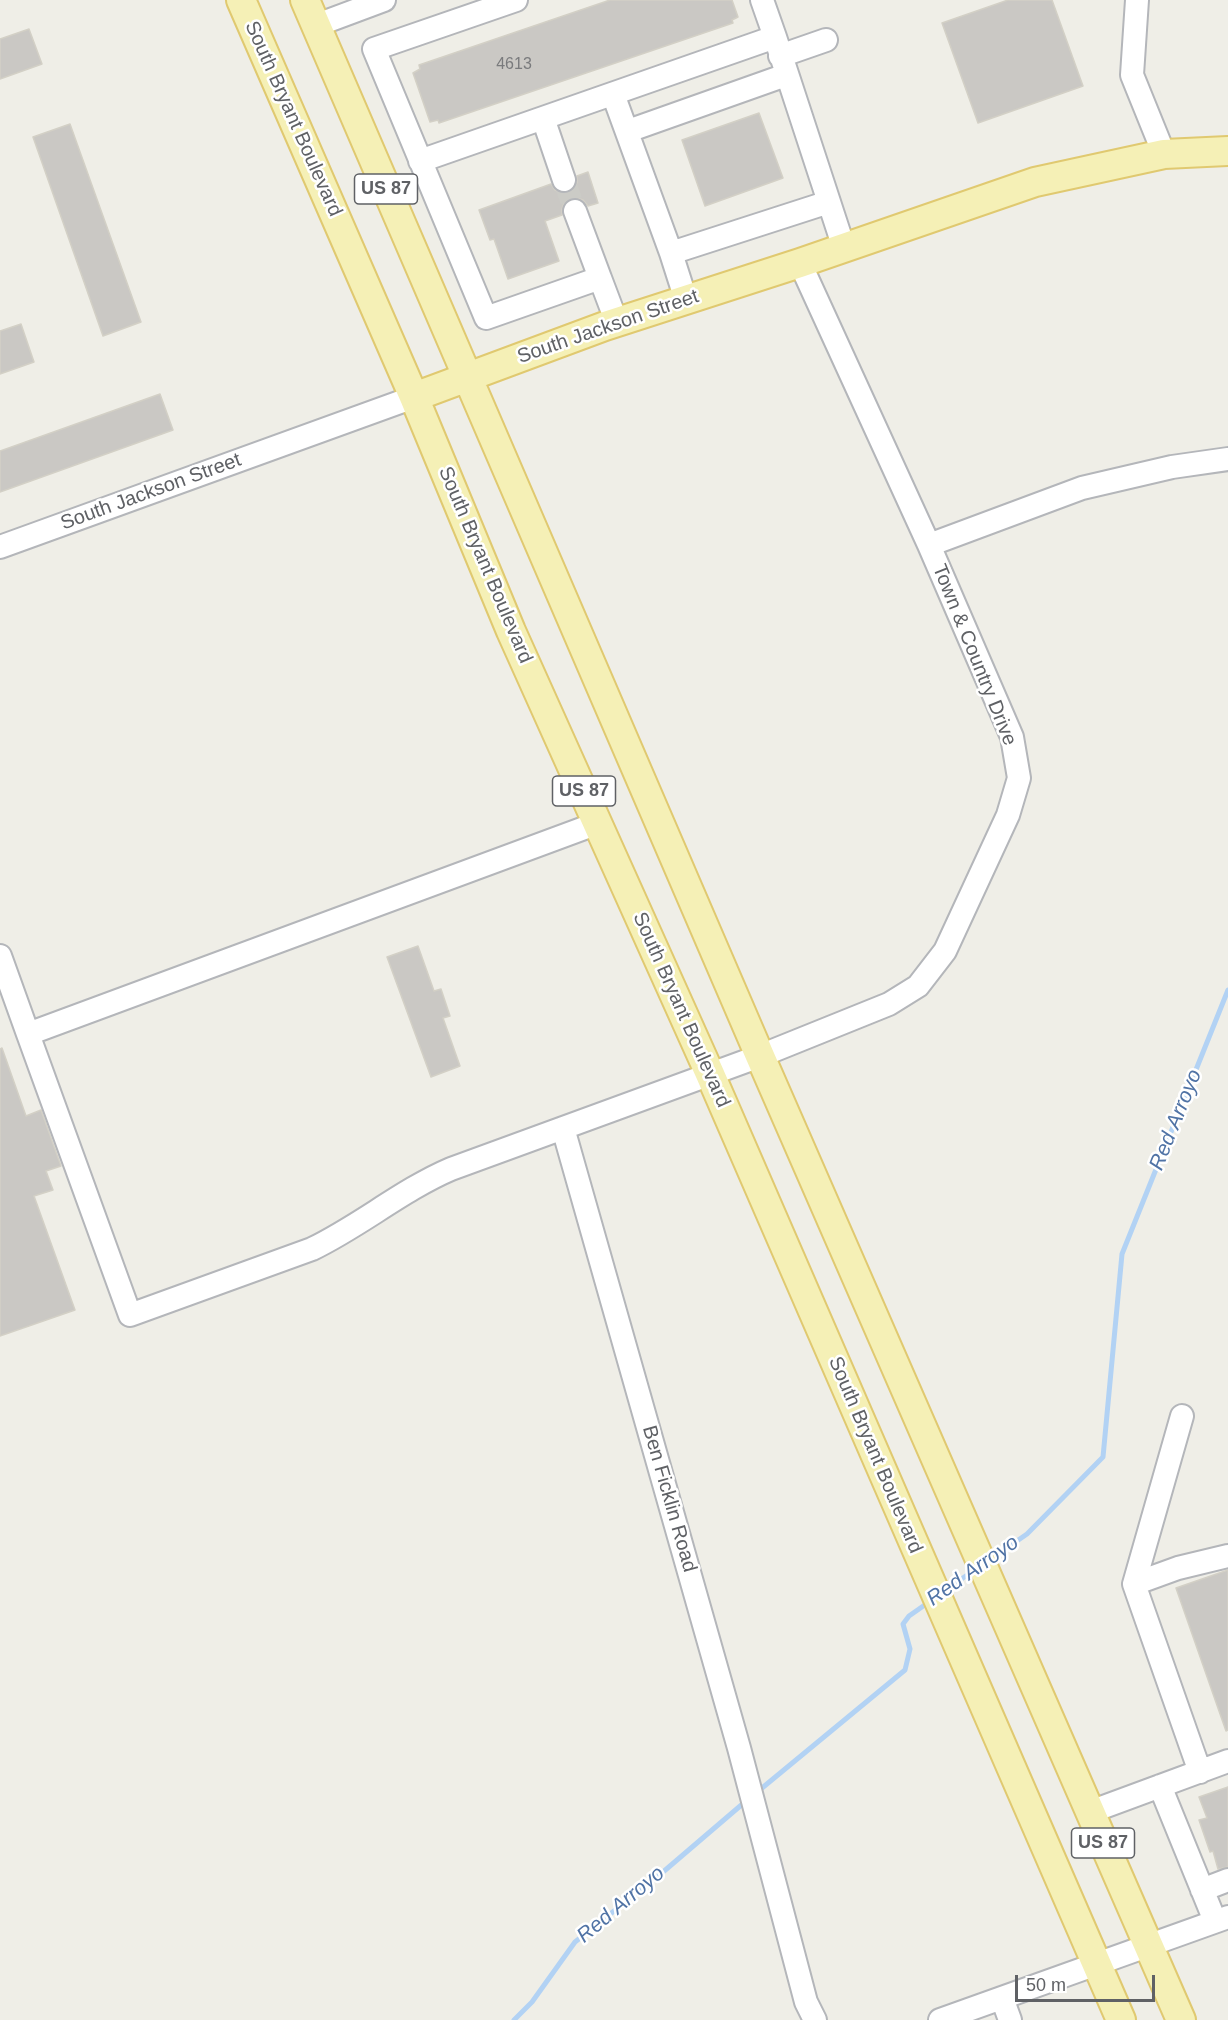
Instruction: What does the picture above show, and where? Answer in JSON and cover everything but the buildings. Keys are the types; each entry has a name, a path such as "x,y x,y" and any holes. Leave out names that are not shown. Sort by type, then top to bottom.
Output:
{"main road":[{"name":"South Bryant Boulevard","path":"241,0 414,397 511,631 710,1074 1121,2020"},
{"name":"US 87","path":"311,12 760,1056 1181,2020"},
{"name":"South Jackson Street","path":"414,397 616,323 800,263 1035,182 1164,154 1228,151"}],"street":[{"path":"311,12 384,0"},
{"path":"516,0 374,49 486,318 600,278"},
{"path":"762,0 844,248"},
{"path":"1137,0 1132,75 1164,154"},
{"path":"420,161 613,94 780,56 826,40"},
{"path":"628,131 780,56"},
{"path":"613,94 686,300"},
{"path":"543,118 564,180"},
{"path":"671,254 828,202"},
{"path":"575,211 616,323"},
{"name":"Town & Country Drive","path":"710,1074 889,1004 918,986 945,951 1008,815 1019,778 1012,737 929,545 800,263"},
{"name":"South Jackson Street","path":"1,544 414,397"},
{"path":"929,545 1082,488 1172,467 1228,459"},
{"path":"28,1034 598,823"},
{"path":"0,956 130,1315 312,1249 435,1176 710,1074"},
{"name":"Ben Ficklin Road","path":"563,1128 739,1748 806,2002 815,2020"},
{"path":"1182,1416 1134,1584 1200,1772"},
{"path":"1134,1584 1178,1568 1228,1556"},
{"path":"1090,1812 1228,1761"},
{"path":"940,2020 1222,1919 1202,1890 1160,1786"},
{"path":"1202,1890 1228,1880"},
{"path":"1002,1998 1010,2020"}],"waterway":[{"name":"Red Arroyo","path":"988,1561 1027,1534 1103,1457 1122,1254 1228,990"},
{"name":"Red Arroyo","path":"944,1591 976,1569"},
{"name":"Red Arroyo","path":"756,1793 905,1670 910,1649 903,1624 909,1616 929,1602"},
{"name":"Red Arroyo","path":"514,2020 532,2002 575,1942 663,1872 746,1801"}],"tunnel":[{"path":"564,180 575,211"}]}
